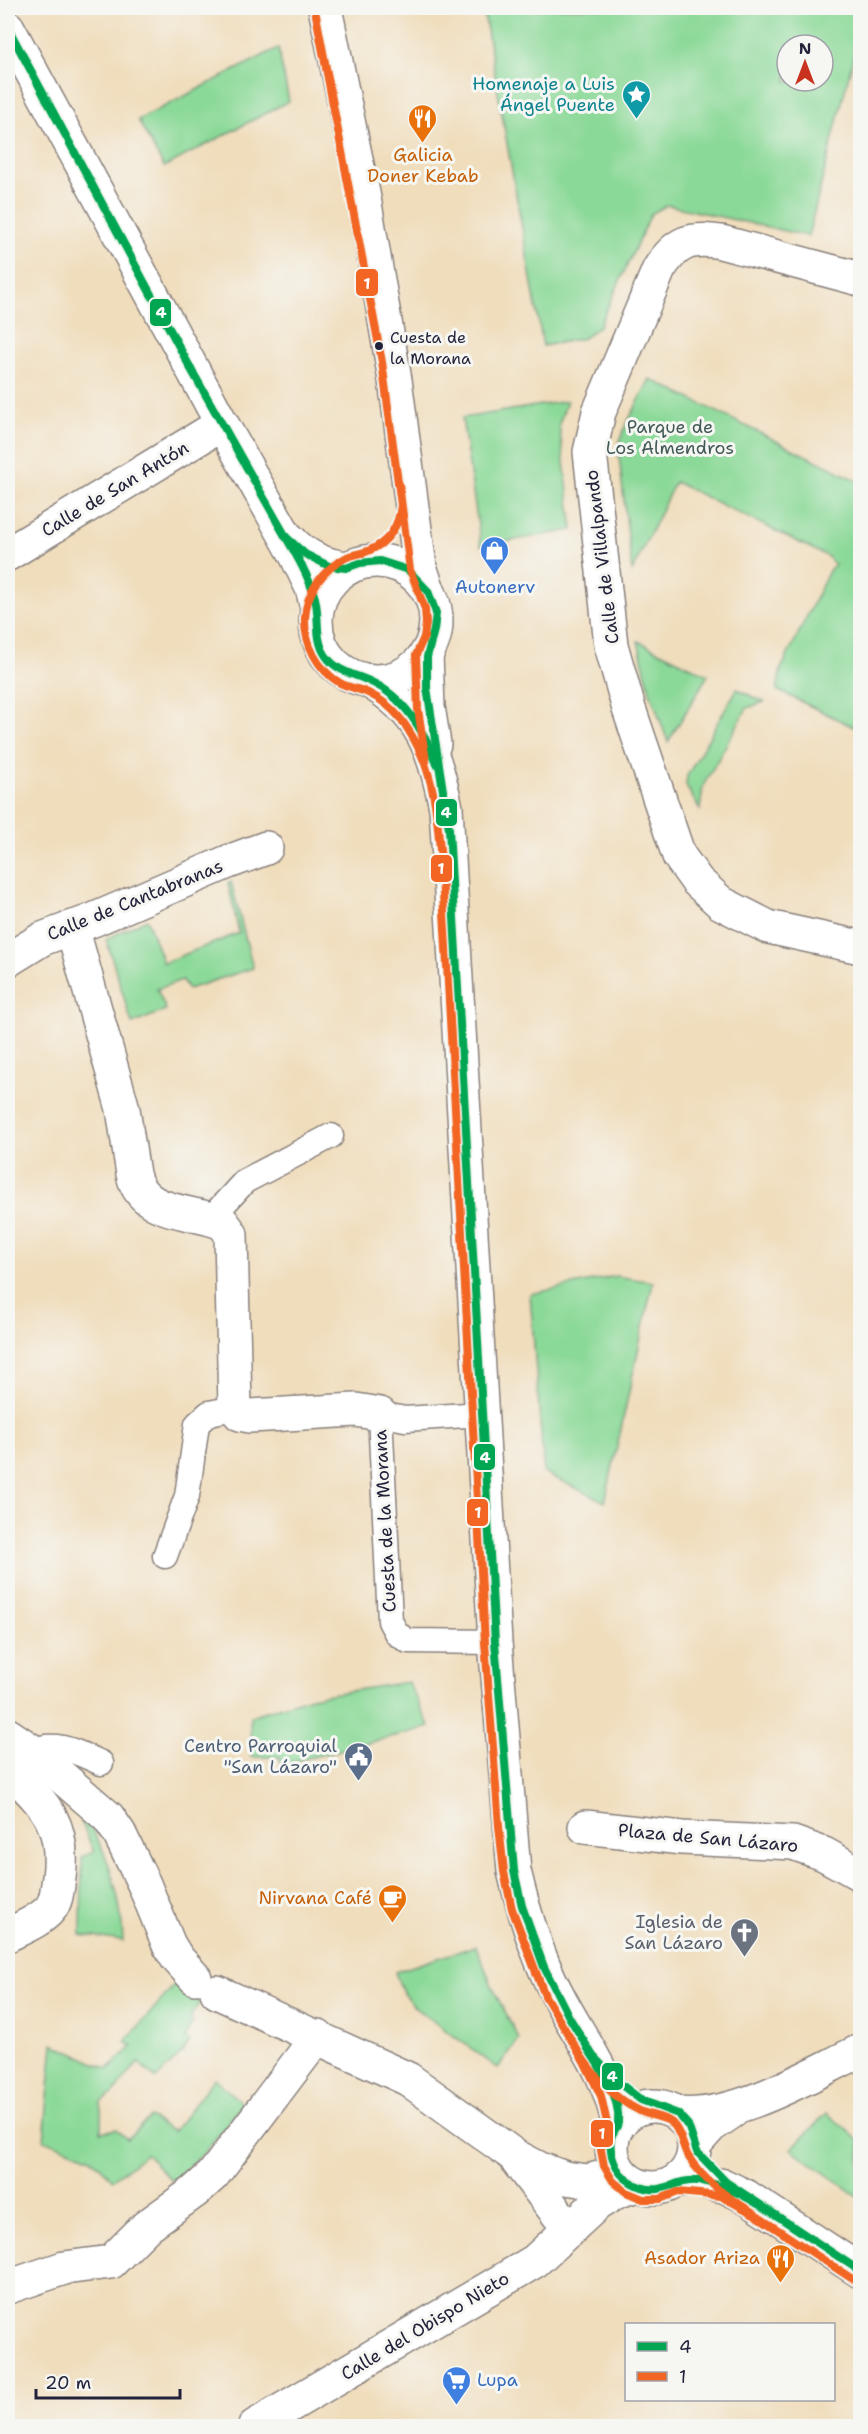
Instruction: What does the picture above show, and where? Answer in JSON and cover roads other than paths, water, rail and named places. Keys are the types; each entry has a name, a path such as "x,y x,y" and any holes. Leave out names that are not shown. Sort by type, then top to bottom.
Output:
{"main road":[{"path":"325,8 375,266 396,389 420,567 435,606 436,623 434,640 426,655 415,668 400,677 385,681 368,681 352,677 337,668 326,656 318,640 315,624 317,608 328,585 360,564 394,546 406,528 412,509"},
{"path":"8,28 285,536 312,588 317,608"},
{"name":"Calle de Villalpando","path":"861,279 721,242 707,240 686,242 666,258 659,269 599,412 590,452 607,613 615,664 679,856 697,881 735,911 768,927 861,947"},
{"name":"Calle de San Antón","path":"8,554 222,424"},
{"path":"285,536 305,555 336,567 389,562 405,568 428,590"},
{"path":"426,655 428,707 449,829 495,1642 514,1871 519,1894 544,1967 611,2093 618,2124"},
{"path":"368,681 393,696 414,719 426,738 436,763"},
{"name":"Calle de Cantabranas","path":"8,960 35,942 266,848"},
{"path":"72,927 123,1108 134,1180 144,1195 164,1208 211,1218 223,1223 232,1239 235,1408 240,1414 250,1416 356,1410 380,1414"},
{"path":"8,1935 47,1912 56,1899 61,1859 58,1831 32,1792 16,1752"},
{"path":"16,1752 108,1817 144,1884 169,1945 177,1958 206,1985 408,2079 502,2146 540,2169 566,2178 588,2181 620,2174"},
{"name":"Plaza de San Lázaro","path":"585,1827 682,1838 793,1842 824,1854 861,1874"},
{"path":"8,2287 64,2268 103,2265 116,2260 147,2226 194,2192 213,2175 318,2036"},
{"path":"753,2101 711,2126 694,2145 691,2165 683,2177 676,2181 658,2189 644,2189 620,2174 611,2149 612,2136 618,2124 633,2111 665,2110 711,2113 734,2109 861,2051"},
{"path":"592,2056 630,2092 688,2125 694,2145 717,2174 747,2198"},
{"path":"502,2146 578,2222"},
{"name":"Calle del Obispo Nieto","path":"255,2427 535,2261 578,2222 618,2191 620,2174"},
{"path":"676,2181 699,2181 724,2186 747,2198 861,2271"}],"lane":[{"path":"211,1218 245,1181 331,1136"},
{"path":"165,1556 187,1496 197,1424 209,1413 235,1408"},
{"path":"380,1414 405,1419 482,1414"},
{"name":"Cuesta de la Morana","path":"380,1414 390,1621 394,1630 404,1640 417,1643 495,1642"},
{"path":"16,1752 49,1746 63,1747 101,1763"}],"place":[{"name":"Homenaje a Luis Ángel Puente","path":"636,120"},
{"name":"Galicia Doner Kebab","path":"423,144"},
{"name":"Cuesta de la Morana","path":"379,346"},
{"name":"Autonerv","path":"495,576"},
{"name":"Centro Parroquial \"San Lázaro\"","path":"358,1782"},
{"name":"Nirvana Café","path":"393,1924"},
{"name":"Iglesia de San Lázaro","path":"744,1958"},
{"name":"Asador Ariza","path":"781,2284"},
{"name":"Lupa","path":"456,2406"}],"park label":[{"name":"Parque de Los Almendros","path":"670,437"}]}
